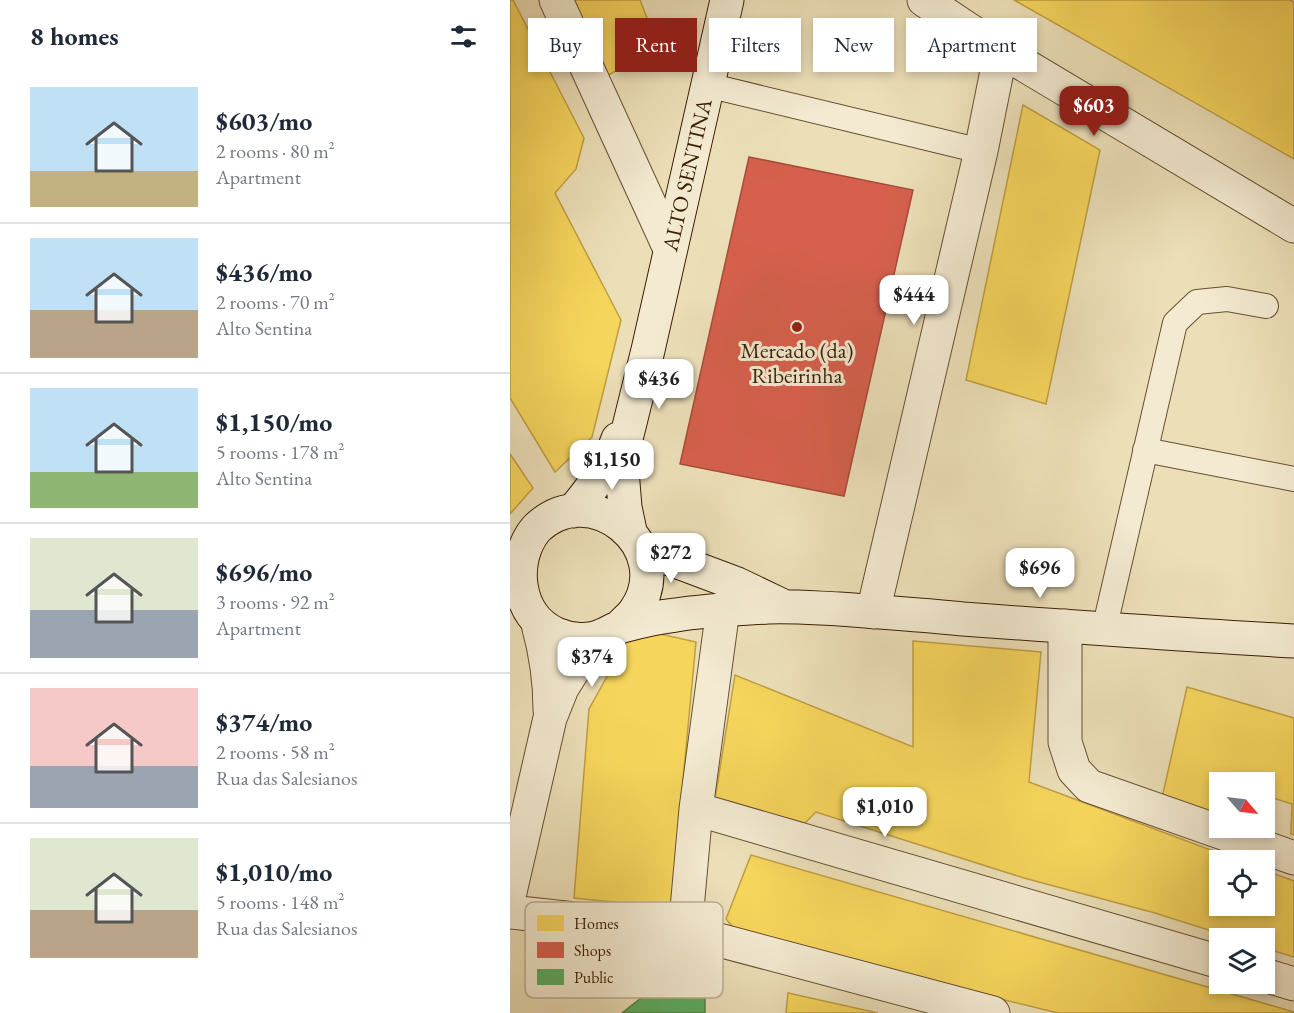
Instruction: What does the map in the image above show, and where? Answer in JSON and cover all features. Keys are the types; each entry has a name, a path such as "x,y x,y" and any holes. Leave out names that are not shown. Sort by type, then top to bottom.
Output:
{"street":[{"path":"556,0 670,249"},
{"name":"ALTO SENTINA","path":"635,540 624,499 621,459 727,0"},
{"path":"924,0 951,18"},
{"path":"873,612 981,151 997,72"},
{"path":"1036,72 1294,226"},
{"name":"ALTO SENTINA","path":"573,511 601,475 612,455 648,350"},
{"path":"550,718 550,686 546,655 524,605 519,587 518,565 525,546 523,532 553,517 573,511 594,511 613,518 635,540 782,606"},
{"path":"510,892 550,718 567,679 579,661 635,611 644,591 646,569 635,540"},
{"path":"524,605 557,635 578,640 678,614 782,606 1294,642"},
{"path":"688,902 696,809 723,609"},
{"path":"1065,627 1065,742 1074,770 1089,786 1294,858"},
{"path":"696,809 1209,959"},
{"path":"510,912 525,914"},
{"path":"723,941 993,1013"},
{"path":"1275,978 1294,984"}],"lane":[{"path":"707,85 981,151"},
{"path":"1104,630 1175,323 1197,302 1227,299 1266,306"},
{"path":"1145,450 1294,478"}],"building: Homes":[{"path":"510,0 513,0 528,29 528,72 550,72 584,138 576,169 555,193 621,320 592,437 555,472 510,398"},
{"path":"560,0 640,0 647,18 615,18 615,71 597,82 592,72 603,72 603,18 568,18"},
{"path":"1014,0 1290,0 1294,2 1294,159"},
{"path":"1023,105 1100,150 1046,404 966,380"},
{"path":"510,454 533,488 510,514"},
{"path":"634,628 696,642 672,902 613,902 574,898 589,709"},
{"path":"913,641 1041,652 1029,782 1211,850 1209,916 1275,916 1275,874 1294,881 1294,957 1275,951 1275,928 1209,928 1209,930 1155,913 1024,878 816,812 805,823 715,799 735,675 913,747"},
{"path":"1187,687 1294,718 1294,835 1291,834 1292,804 1275,799 1275,772 1209,772 1209,815 1162,798"},
{"path":"751,855 1209,987 1209,994 1232,994 1294,1013 1058,1013 740,935 726,919"},
{"path":"788,993 878,1013 786,1013"}],"building: Shops":[{"name":"Mercado (da) Ribeirinha","path":"749,157 913,190 844,496 680,464"}],"building: Public":[{"path":"641,998 705,998 705,1013 622,1013"}],"place":[{"name":"Mercado (da) Ribeirinha","path":"797,327"}]}
